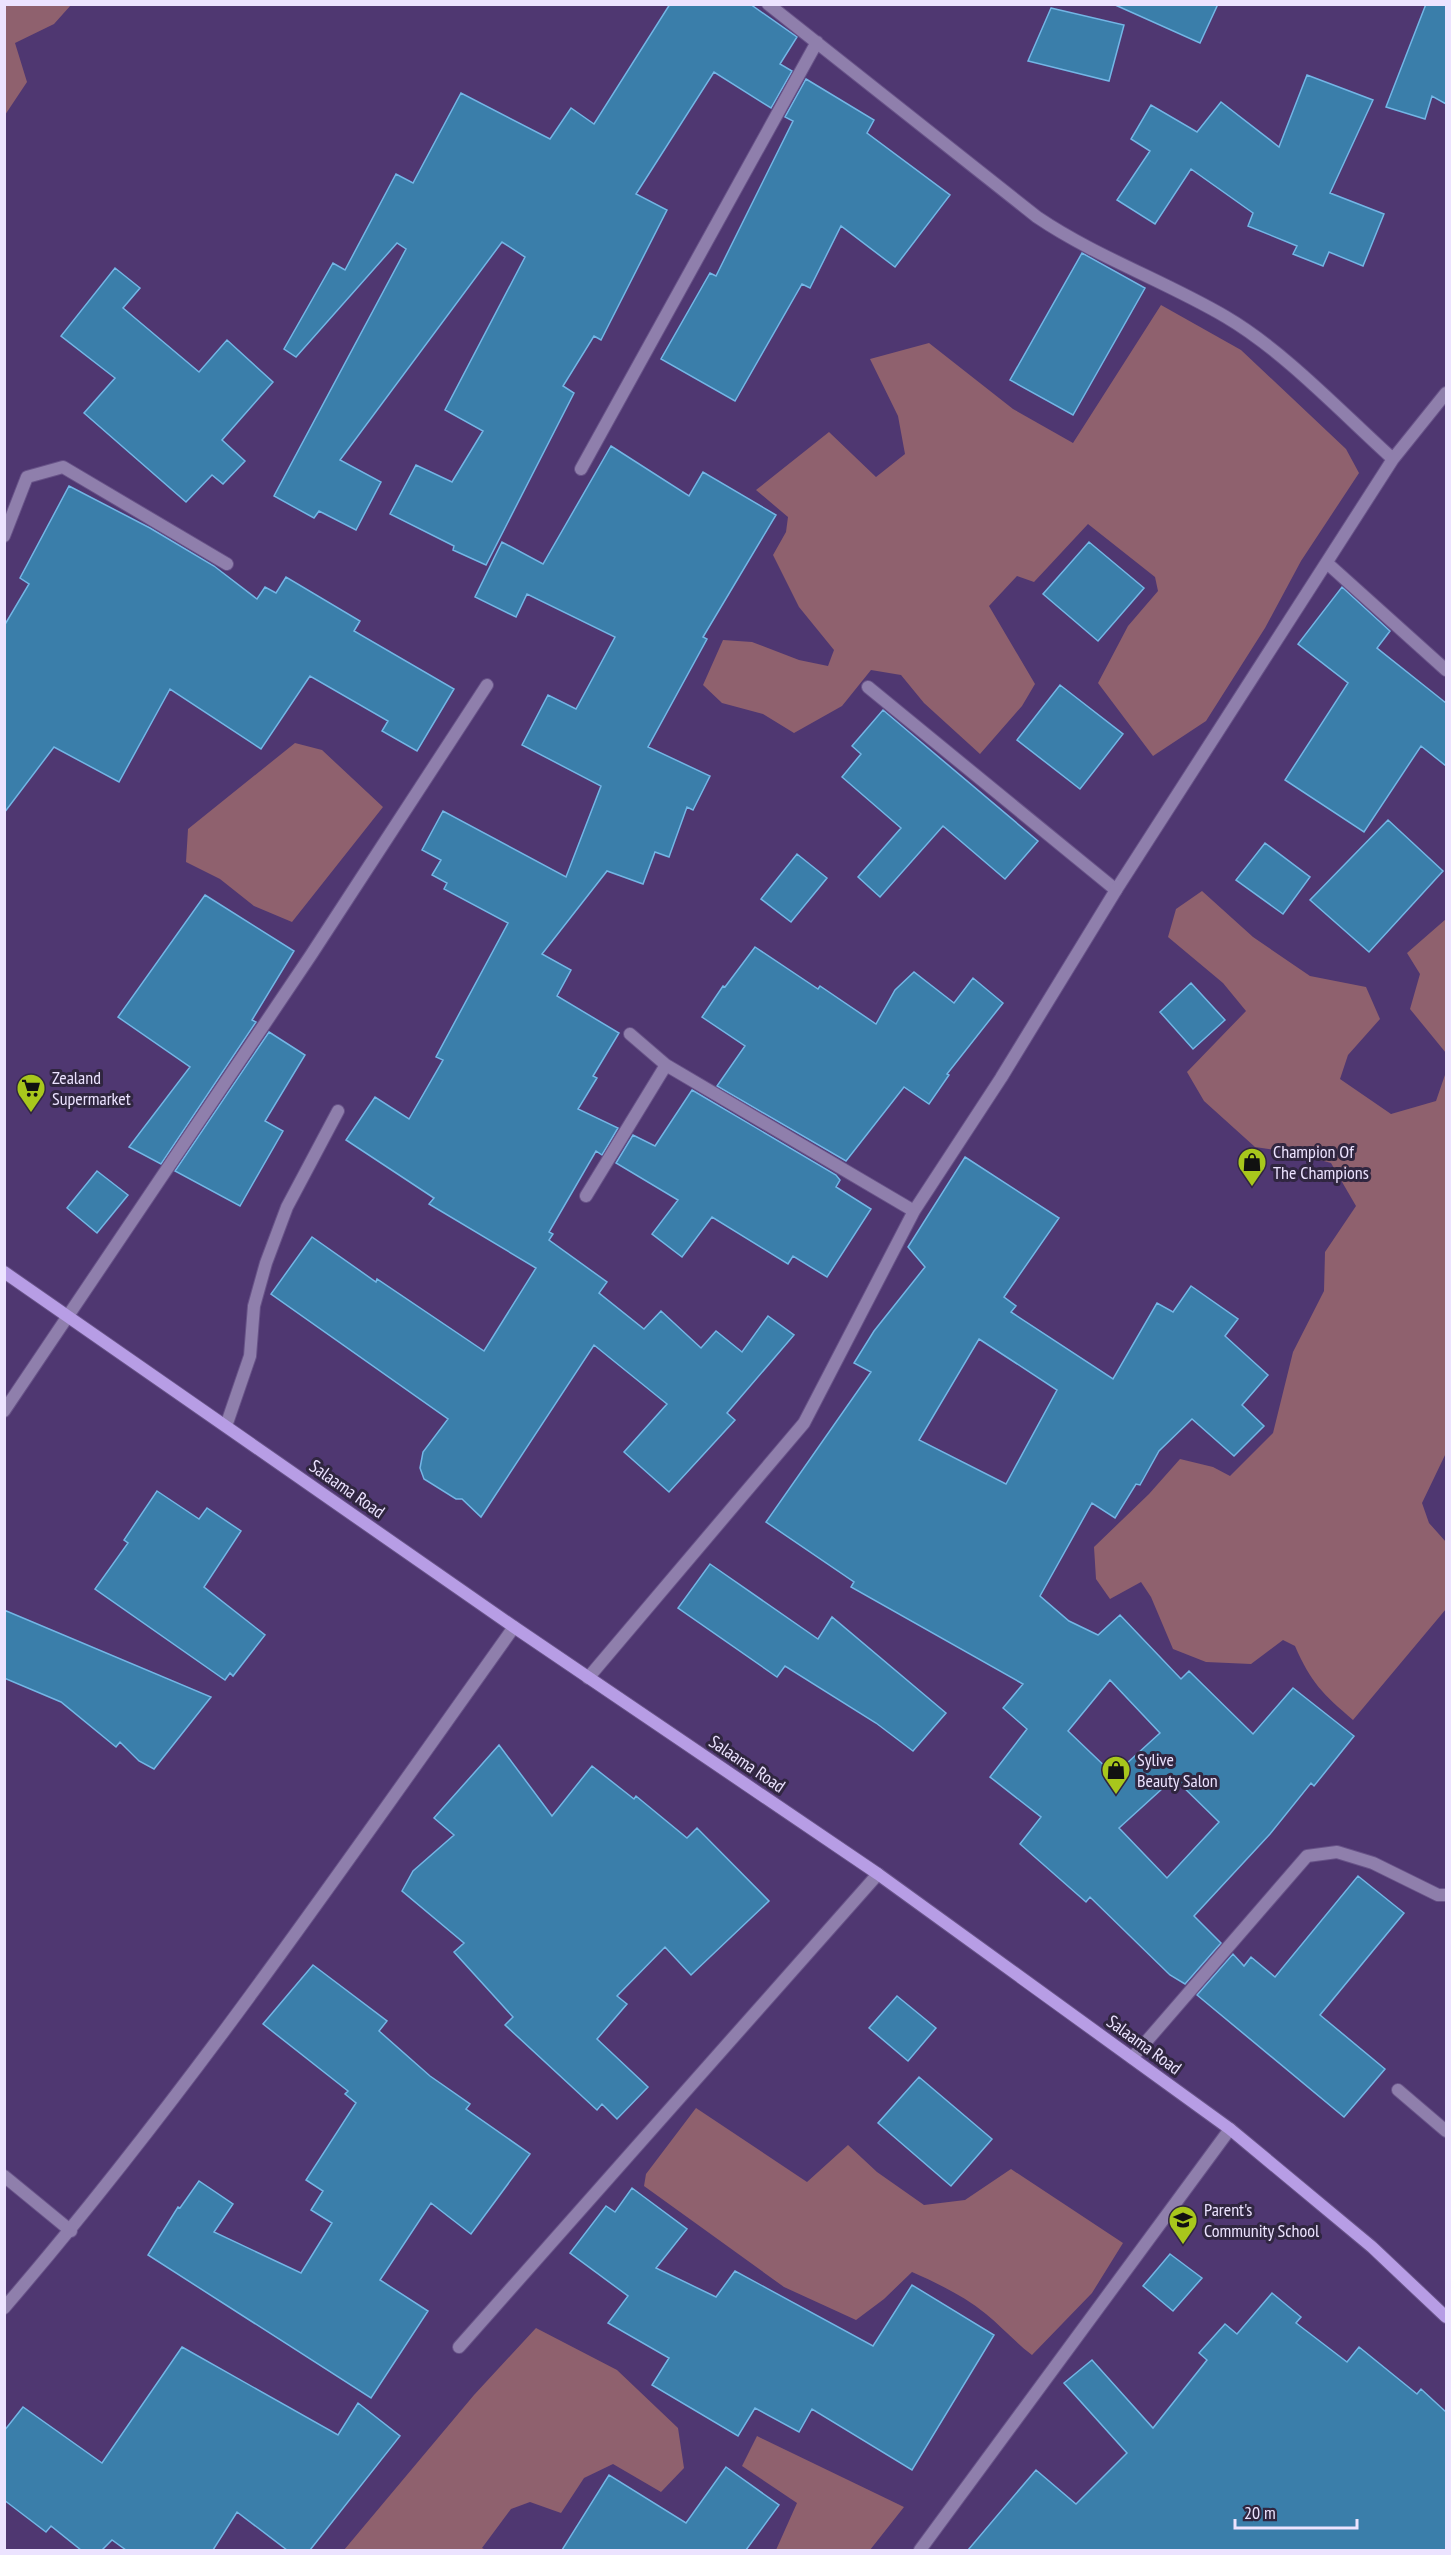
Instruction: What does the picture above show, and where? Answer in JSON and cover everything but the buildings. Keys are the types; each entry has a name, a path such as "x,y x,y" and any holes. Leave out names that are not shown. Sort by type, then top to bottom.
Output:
{"main road":[{"name":"Salaama Road","path":"4,1272 588,1678 878,1874 1230,2129 1372,2247 1446,2317"}],"street":[{"path":"768,4 1036,217 1067,237 1194,299 1256,336 1393,459"},
{"path":"581,470 817,42"},
{"path":"588,1678 804,1423 914,1211 1000,1078 1116,890 1393,459 1446,393"},
{"path":"4,536 27,477 63,467 227,564"},
{"path":"1327,563 1446,670"},
{"path":"4,1411 311,955 488,686"},
{"path":"868,687 1116,890"},
{"path":"630,1034 666,1065 914,1211"},
{"path":"586,1196 666,1065"},
{"path":"226,1426 250,1356 254,1306 266,1263 287,1207 338,1111"},
{"path":"4,2308 71,2231 206,2057 514,1627"},
{"path":"1132,2058 1307,1856 1337,1852 1373,1863 1437,1895 1446,1895"},
{"path":"459,2347 878,1874"},
{"path":"1398,2090 1446,2131"},
{"path":"920,2550 1230,2129"},
{"path":"4,2176 71,2231"}],"shaded area":[{"path":"5,4 71,5 54,24 15,43 27,82 5,115"},
{"path":"1161,305 1241,350 1346,449 1359,473 1301,561 1265,628 1206,721 1153,756 1098,683 1128,626 1158,591 1155,577 1088,524 1034,582 1017,576 989,606 1035,684 1022,706 980,754 924,703 901,675 871,670 842,706 794,733 763,714 722,703 703,685 723,640 752,642 799,660 828,666 834,650 799,607 773,555 786,532 788,517 756,490 829,432 876,477 905,454 898,416 870,359 929,343 1013,409 1073,443"},
{"path":"295,743 322,750 383,807 292,922 254,906 220,879 186,862 188,829"},
{"path":"1202,891 1253,937 1310,976 1366,987 1380,1019 1348,1055 1340,1079 1391,1114 1436,1101 1446,1072 1446,1453 1422,1503 1429,1523 1446,1542 1446,1609 1353,1720 1319,1687 1295,1646 1283,1640 1251,1664 1206,1662 1173,1649 1151,1597 1141,1582 1110,1599 1096,1579 1094,1547 1149,1494 1180,1459 1213,1467 1230,1476 1273,1433 1293,1352 1324,1291 1325,1252 1356,1206 1331,1163 1294,1153 1255,1147 1204,1101 1187,1072 1246,1011 1223,983 1168,937 1176,909"},
{"path":"1446,919 1446,1053 1410,1009 1420,974 1407,953"},
{"path":"696,2108 807,2182 848,2145 877,2172 924,2205 965,2200 1011,2169 1123,2243 1092,2293 1032,2355 978,2307 950,2290 912,2272 884,2299 856,2320 784,2287 644,2186 646,2174"},
{"path":"536,2328 617,2370 678,2428 684,2468 661,2492 613,2464 584,2478 561,2513 530,2502 511,2509 482,2548 486,2550 344,2550 474,2395"},
{"path":"757,2436 904,2507 870,2550 776,2550 797,2503 742,2466"}],"place":[{"name":"Zealand Supermarket","path":"31,1114"},
{"name":"Champion Of The Champions","path":"1252,1188"},
{"name":"Sylive Beauty Salon","path":"1116,1796"},
{"name":"Parent's Community School","path":"1183,2246"}]}
